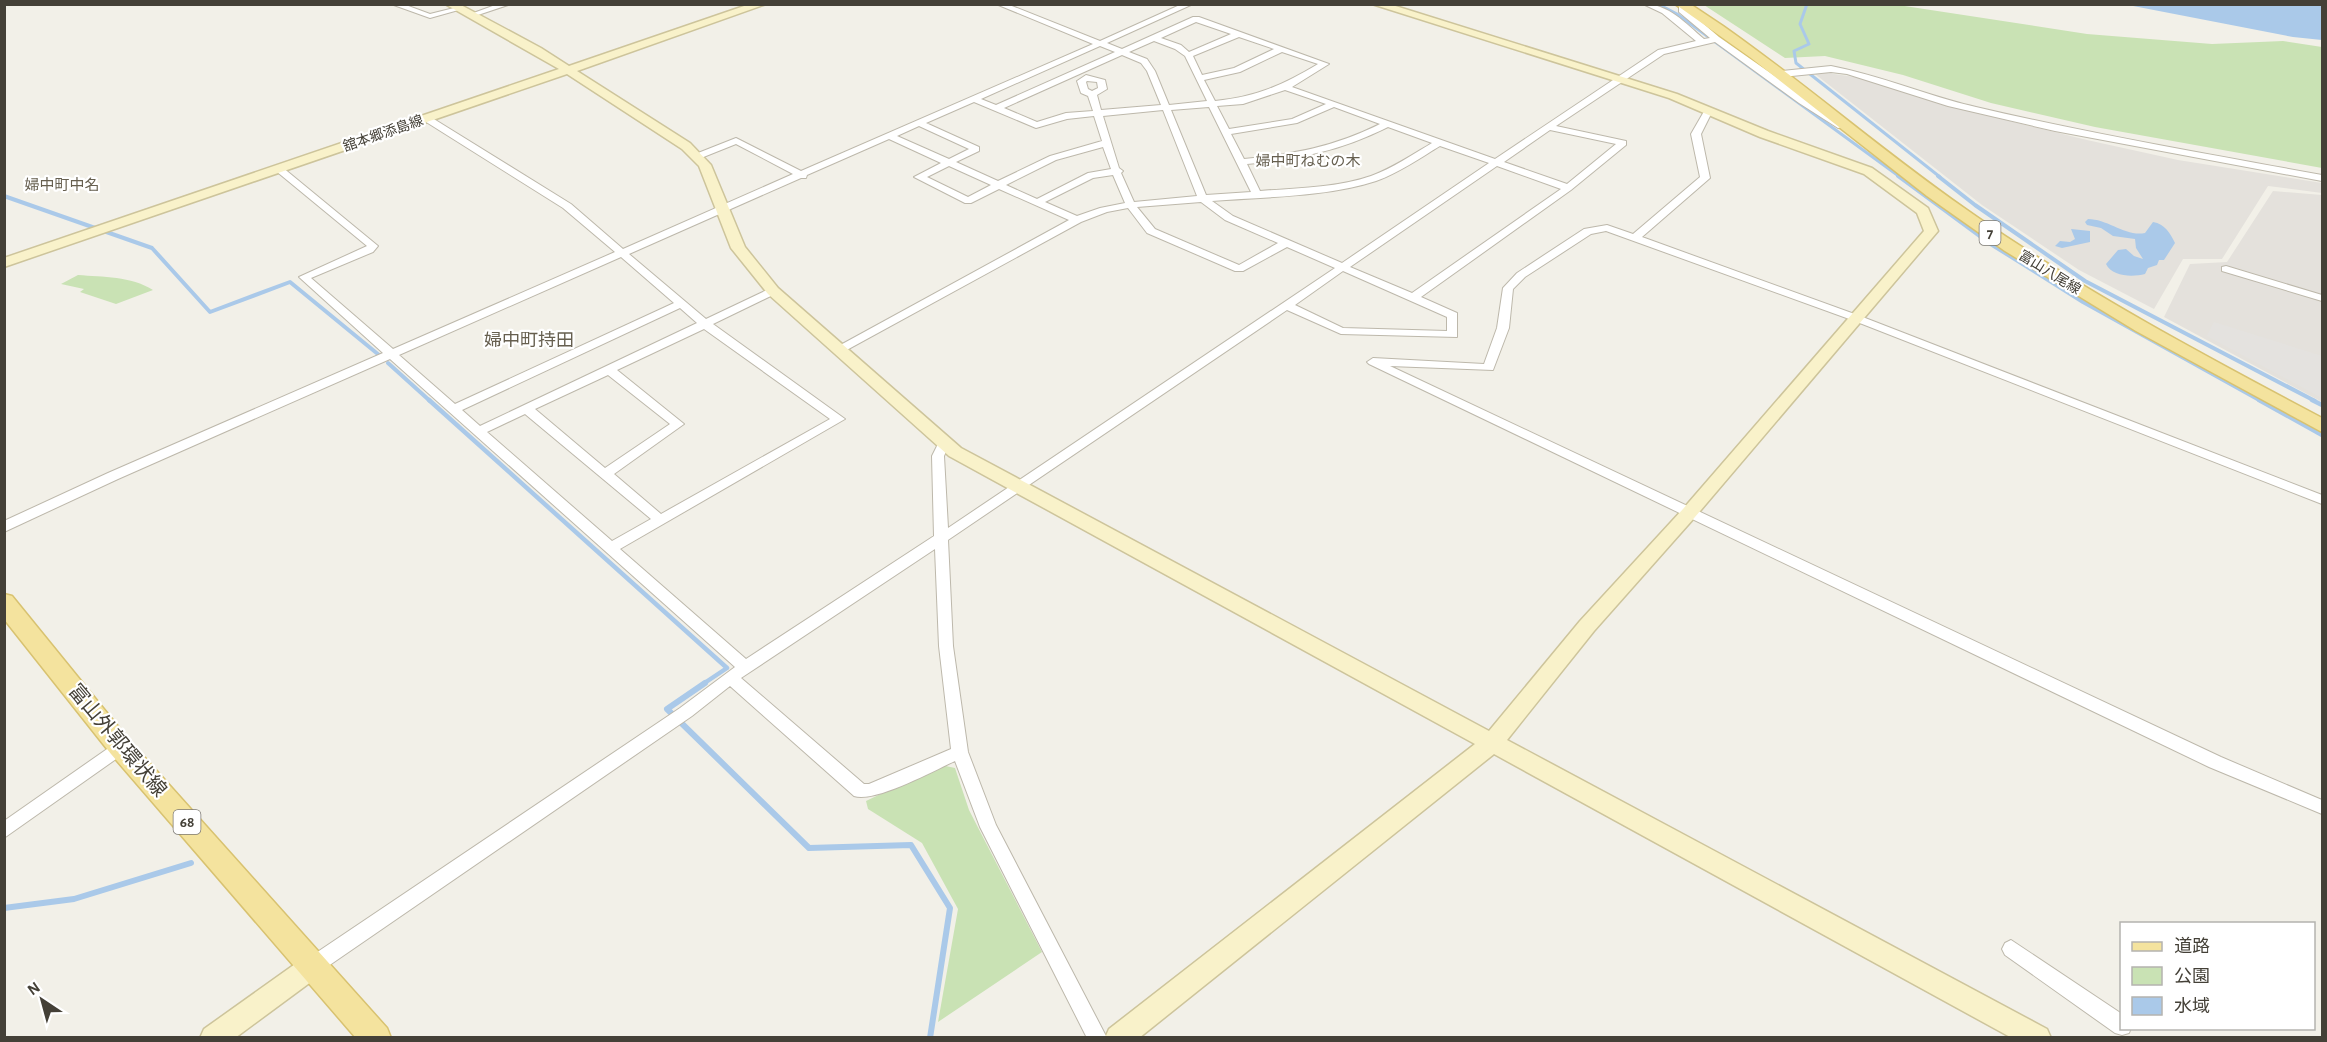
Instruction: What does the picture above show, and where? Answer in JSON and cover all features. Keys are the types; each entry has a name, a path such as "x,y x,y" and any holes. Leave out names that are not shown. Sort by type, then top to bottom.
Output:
{"main road":[{"name":"富山八尾線","path":"1682,5 1782,74 1967,218 2034,263 2160,337 2322,426"},
{"name":"富山外郭環状線","path":"4,602 120,747 376,1038"}],"street":[{"path":"394,4 430,16 454,7 472,15 569,70 686,146 705,165 738,248 772,291 955,452 2038,1038"},
{"path":"472,15 508,4"},
{"name":"舘本郷添島線","path":"4,263 761,4"},
{"path":"999,4 1144,61 1203,200 1229,218 1284,244 1344,267 1453,315 1453,335 1341,331 1286,305"},
{"path":"4,527 113,476 892,137 1190,4"},
{"path":"1118,1038 1492,743 1587,626 1689,513 1931,231 1923,212 1868,171 1619,79 1377,4"},
{"path":"1646,4 1665,11 1838,124 1854,131"},
{"path":"1682,5 1682,10 1709,40"},
{"path":"976,99 1036,125 1066,116 1098,112 1243,101 1285,87 1325,64 1196,19 997,108"},
{"path":"1188,56 1238,34"},
{"path":"1154,38 1178,47 1188,56 1257,195"},
{"path":"213,1038 314,965 676,719 745,667 1018,488 1619,79 1661,52 1709,40"},
{"path":"1200,78 1237,70 1281,48"},
{"path":"1782,74 1831,69 1848,72 1951,104 2044,125 2322,178"},
{"path":"1076,74 1101,80 1103,89 1092,94 1084,91 1081,81 1086,78"},
{"path":"1285,87 1568,188"},
{"path":"1092,94 1129,205 1140,222 1151,231 1239,269 1284,244"},
{"path":"1227,132 1294,121 1332,105"},
{"path":"1636,237 1705,178 1696,134 1708,111"},
{"path":"426,118 567,206 621,255 705,324 838,419 609,549"},
{"path":"921,124 976,149 919,177 968,201 1074,150 1108,143"},
{"path":"1241,162 1323,152 1353,141 1386,124"},
{"path":"1414,297 1568,188 1623,143 1549,127"},
{"path":"892,137 1077,220"},
{"path":"696,157 736,141 803,176"},
{"path":"839,350 1077,220 1104,210 1129,205 1329,188 1372,179 1395,169 1438,143"},
{"path":"279,169 373,246 369,250 304,277 745,667"},
{"path":"1038,202 1091,175 1118,171"},
{"path":"2322,500 1856,318 1607,228 1588,231 1521,275 1509,288 1503,328 1489,368 1373,362 2215,762 2322,807"},
{"path":"2226,269 2322,298"},
{"path":"479,431 772,291"},
{"path":"454,409 680,304"},
{"path":"605,474 678,424 608,369"},
{"path":"526,408 660,520"},
{"path":"944,443 938,456 940,537 946,646 960,752 988,827 1098,1038"},
{"path":"731,678 860,791 870,791 960,752"},
{"path":"4,831 120,747"},
{"path":"2011,949 2120,1025"}],"shaded area":[{"path":"1827,73 1862,78 1953,107 2087,140 2178,160 2322,183 2322,193 2268,186 2222,259 2183,259 2154,309 2079,270 1982,205 1815,74"},
{"path":"2273,191 2322,195 2322,402 2164,317 2190,264 2227,262"},
{"path":"2214,322 2322,356 2322,398 2207,336"}],"green space":[{"path":"1704,5 1898,5 2087,34 2212,44 2283,41 2322,47 2322,168 2095,127 1991,103 1903,75 1825,56 1785,58"},
{"path":"78,275 136,282 153,290 116,304 80,292 84,289 61,284"},
{"path":"941,765 955,768 969,810 1042,952 938,1022 958,909 922,843 868,809 866,801"}],"water":[{"path":"2128,5 2322,5 2322,40 2293,37"},
{"path":"2088,219 2138,234 2145,233 2153,222 2157,223 2167,230 2175,243 2164,260 2159,260 2157,265 2148,268 2145,274 2129,276 2118,274 2106,264 2118,250 2126,249 2134,256 2143,259 2136,248 2135,239 2113,236 2101,228 2087,225 2085,222"},
{"path":"2071,229 2090,231 2090,242 2062,248 2055,246 2060,241 2070,242 2075,239"}],"waterway":[{"path":"1658,4 1677,14 1900,177"},
{"path":"1807,4 1800,24 1809,44 1794,51 1796,63 1940,177"},
{"path":"1898,176 1989,243 2083,302 2261,401"},
{"path":"1938,176 1975,205 2085,281 2315,401"},
{"path":"4,196 152,248 210,312 290,282 379,355"},
{"path":"388,363 430,401"},
{"path":"429,400 727,668 703,684"},
{"path":"2259,400 2322,435"},
{"path":"2312,400 2322,405"},
{"path":"705,683 667,709 809,848 911,845 950,908 930,1038"},
{"path":"4,908 74,899 191,863"}],"district":[{"name":"婦中町ねむの木","path":"1308,161"},
{"name":"婦中町中名","path":"62,185"},
{"name":"婦中町持田","path":"529,340"}]}
